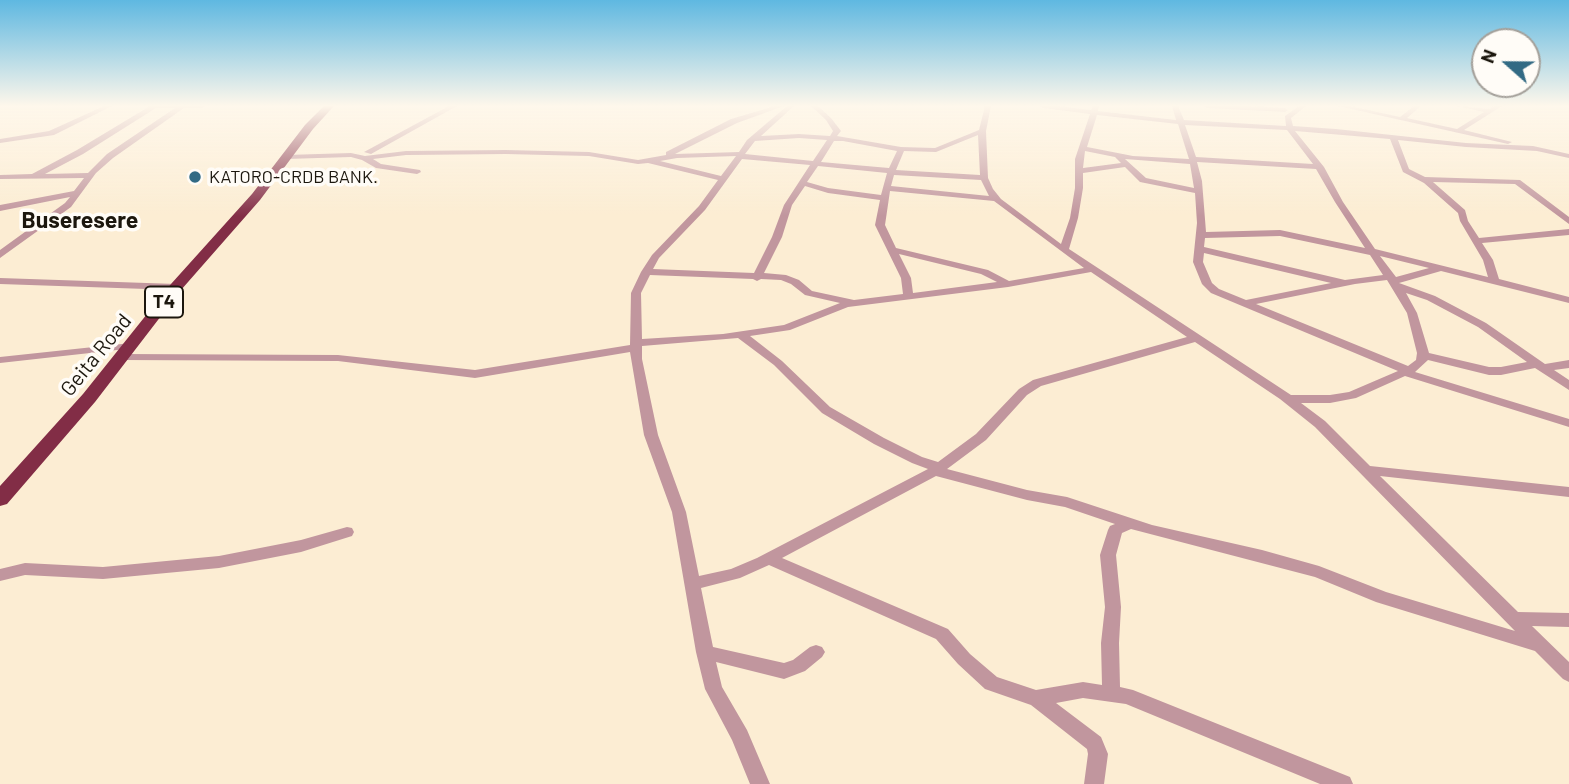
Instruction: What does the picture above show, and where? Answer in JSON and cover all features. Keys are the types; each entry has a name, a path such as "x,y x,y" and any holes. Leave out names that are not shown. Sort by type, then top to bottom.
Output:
{"highway":[{"name":"Geita Road","path":"0,499 126,352 176,286 256,197 298,143"}],"street":[{"path":"34,176 94,143"},
{"path":"0,255 68,205 90,175 130,143"},
{"path":"351,156 389,143"},
{"path":"662,158 692,143"},
{"path":"752,143 702,208 654,257 636,293 636,346 651,435 679,512 714,689 740,736 760,784"},
{"path":"757,278 777,237 788,205 828,143"},
{"path":"860,143 901,149 943,149 957,143"},
{"path":"982,143 984,178 996,199 1064,250 1288,399 1320,424 1569,674"},
{"path":"1064,250 1074,218 1084,143"},
{"path":"1186,143 1199,191 1200,268 1207,285 1215,291 1406,371 1569,423"},
{"path":"1288,399 1352,396 1406,371 1422,361 1423,355 1412,313 1339,202 1320,167 1301,143"},
{"path":"1396,143 1403,166 1462,212 1475,241 1488,260 1494,281"},
{"path":"1444,143 1538,149"},
{"path":"1509,143 1569,156"},
{"path":"1529,147 1569,147"},
{"path":"1082,148 1118,156 1320,167"},
{"path":"901,149 891,171 880,225 906,278 908,296"},
{"path":"286,157 365,158 406,153 498,152 589,154 633,162 740,155 984,178"},
{"path":"1118,156 1125,165 1149,183 1199,191"},
{"path":"365,158 379,166 416,172"},
{"path":"646,160 724,179"},
{"path":"1079,171 1125,165"},
{"path":"0,177 90,175"},
{"path":"1424,180 1517,182 1569,220"},
{"path":"802,183 837,192 996,199"},
{"path":"0,208 75,193"},
{"path":"1475,241 1569,232"},
{"path":"1200,234 1280,233 1441,267 1569,300"},
{"path":"1199,249 1345,283"},
{"path":"894,250 984,272 1008,284"},
{"path":"1244,303 1345,283 1393,281 1441,267"},
{"path":"0,360 126,352 338,358 475,374 636,346 786,328 853,303 1008,284 1093,269"},
{"path":"646,272 787,278 817,296 853,303"},
{"path":"0,281 176,286"},
{"path":"1393,281 1452,308 1569,386"},
{"path":"741,335 778,363 826,410 879,441 937,469 1319,572 1382,597 1540,645"},
{"path":"692,584 734,574 769,559 937,469 981,437 1023,392 1038,383 1196,338"},
{"path":"1423,355 1489,371 1569,364"},
{"path":"1368,470 1569,492"},
{"path":"1111,693 1110,643 1113,607 1108,555 1115,530 1132,523"},
{"path":"0,575 25,569 103,573 219,562 301,546 348,532"},
{"path":"769,559 885,610 917,621 942,635 991,683 1036,698 1094,743 1098,754 1094,784"},
{"path":"1515,619 1569,620"},
{"path":"705,652 784,671 799,666 816,652"},
{"path":"1036,698 1083,690 1111,693 1147,704 1342,784"}],"place":[{"name":"KATORO-CRDB BANK.","path":"195,177"}],"district":[{"name":"Buseresere","path":"80,220"}]}
